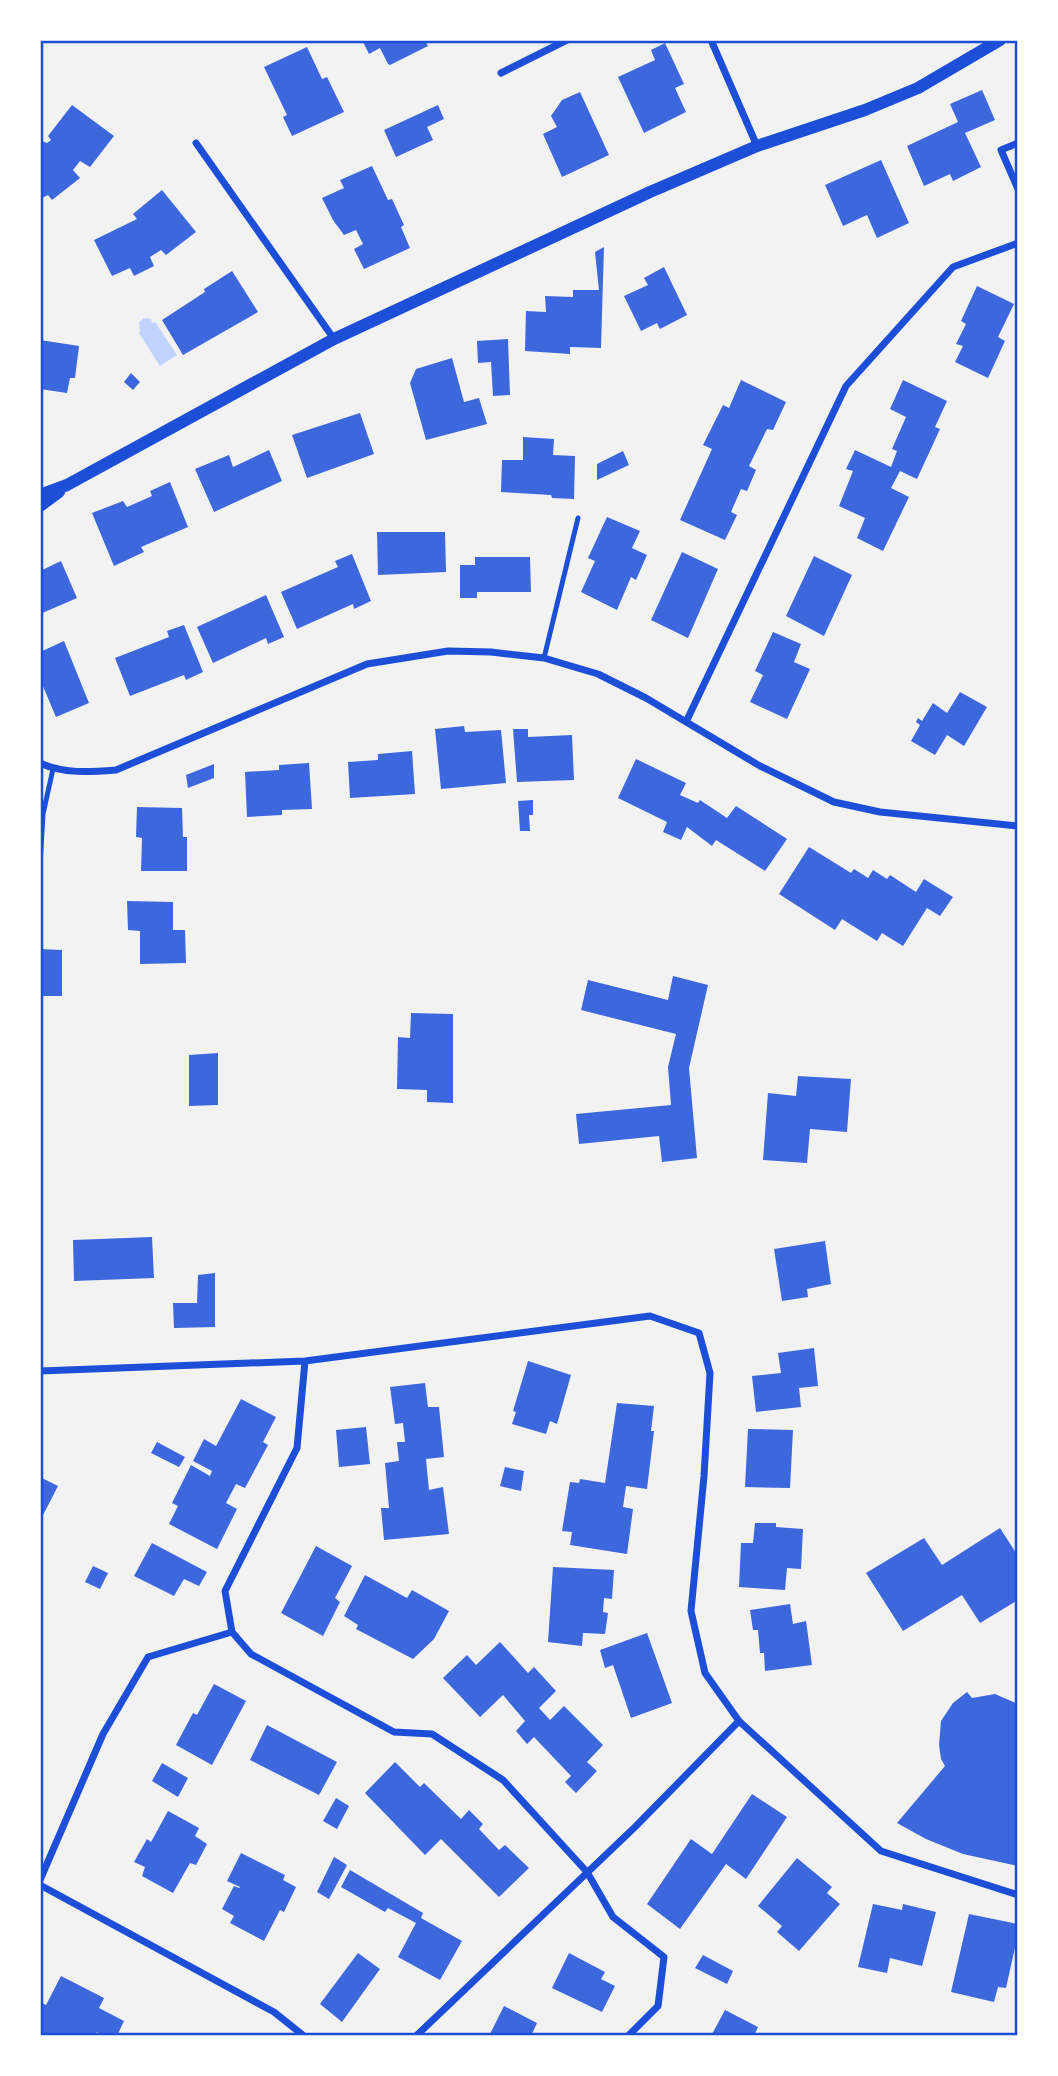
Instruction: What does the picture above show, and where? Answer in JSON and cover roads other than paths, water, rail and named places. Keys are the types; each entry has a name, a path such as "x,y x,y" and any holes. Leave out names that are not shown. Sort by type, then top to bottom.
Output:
{"street":[{"path":"501,73 567,40"},
{"path":"711,40 757,146"},
{"path":"40,495 67,485 334,339 650,191 757,146 865,110 918,88 1000,40"},
{"path":"196,143 334,339"},
{"path":"1018,144 1001,150 1018,189"},
{"path":"686,722 846,386 953,267 1018,243"},
{"path":"40,506 67,485"},
{"path":"40,763 53,769 88,772 116,770 367,664 448,651 544,658 598,674 646,698 760,766 834,802 880,812 1018,826"},
{"path":"40,1371 305,1361 650,1316 699,1333 709,1373 704,1476 691,1611 705,1673 739,1721 881,1851 1018,1895"},
{"path":"305,1361 297,1448 225,1591 232,1632 251,1654 394,1732 432,1734 503,1780 587,1872 613,1917 664,1957 658,2006 628,2036"},
{"path":"40,1880 103,1734 148,1657 232,1632"},
{"path":"416,2036 739,1721"},
{"path":"40,1885 274,2012 304,2036"}],"lane":[{"path":"544,658 578,518"},
{"path":"40,864 43,814 53,769"}],"water":[{"path":"144,318 155,322 177,355 160,366 139,333 139,322"}]}
